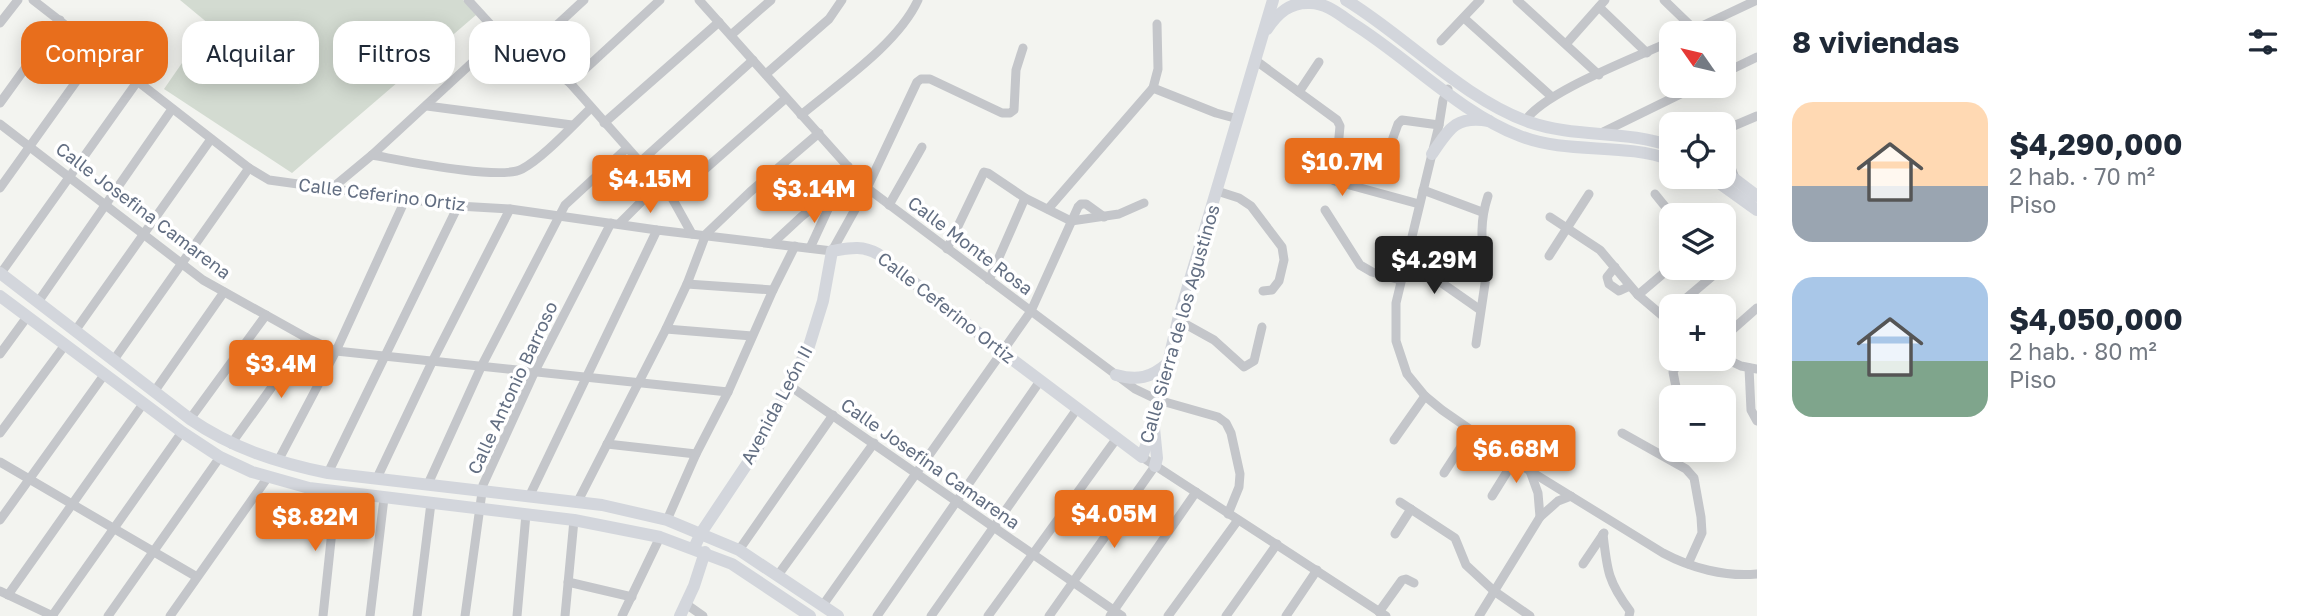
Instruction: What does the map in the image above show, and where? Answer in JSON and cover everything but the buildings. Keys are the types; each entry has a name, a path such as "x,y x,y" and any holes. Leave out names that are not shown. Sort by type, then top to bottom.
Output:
{"street":[{"path":"0,23 18,0"},
{"name":"Calle Ceferino Ortiz","path":"33,0 60,20"},
{"path":"468,0 487,21"},
{"path":"560,21 584,0"},
{"path":"590,65 660,0"},
{"name":"Calle Monte Rosa","path":"699,0 867,188 1135,389 1158,400 1218,417 1226,423 1240,474 1239,487 1228,514"},
{"path":"731,35 771,0"},
{"path":"766,74 829,19 842,0"},
{"path":"802,115 889,40 908,20 918,0"},
{"name":"Calle Sierra de los Agustinos","path":"1142,457 1154,423 1178,320 1273,0"},
{"path":"1346,0 1493,105 1525,121 1562,131 1659,143"},
{"path":"1441,41 1480,0"},
{"path":"1517,0 1599,75"},
{"path":"1664,0 1682,21"},
{"path":"1709,21 1742,3 1757,0"},
{"path":"1262,35 1279,13 1295,2 1330,8 1395,52 1447,92 1492,122 1521,136 1554,145 1643,153 1659,157"},
{"path":"1566,44 1602,3 1647,53"},
{"path":"1464,18 1552,97"},
{"path":"0,103 60,20"},
{"path":"604,123 719,22"},
{"path":"1048,209 1153,88 1158,69 1157,23"},
{"path":"1525,121 1531,112 1552,97 1659,47"},
{"path":"832,251 867,188 920,79 926,78 1002,113 1010,113 1014,110 1016,70 1023,48"},
{"path":"1736,67 1757,57"},
{"path":"640,162 752,60"},
{"path":"1255,60 1328,113 1340,126 1335,181"},
{"path":"1299,92 1319,62"},
{"path":"331,189 469,66"},
{"path":"1455,79 1443,100 1396,303 1396,341 1407,374 1425,396 1530,471 1663,553 1688,564 1728,574 1757,574"},
{"path":"0,188 74,84"},
{"path":"136,84 0,273 141,383 190,419 231,444 278,461 328,473 602,505 667,520 739,550 838,616"},
{"name":"Calle Ceferino Ortiz","path":"140,84 249,168 277,182 832,251 858,246 868,248 1142,457 1382,614"},
{"path":"571,84 672,198 692,234"},
{"path":"1153,88 1238,119"},
{"path":"1597,135 1673,98"},
{"path":"672,198 786,99"},
{"path":"426,106 572,125"},
{"path":"372,155 438,166 511,173 528,165 591,108"},
{"path":"38,302 172,109"},
{"path":"1736,125 1757,116"},
{"path":"1432,154 1458,122 1476,119 1492,122"},
{"path":"1389,149 1402,120 1439,125"},
{"name":"Calle Josefina Camarena","path":"0,124 181,264 265,315 336,351 728,392"},
{"path":"577,503 666,329 706,234 750,192 820,133"},
{"path":"75,331 211,139"},
{"path":"889,205 922,147"},
{"path":"428,484 482,365 559,215 574,195 626,148"},
{"path":"1294,163 1335,181 1419,204"},
{"path":"810,247 848,166"},
{"path":"113,361 249,168"},
{"path":"947,249 984,172 1025,198 1071,221 1119,214 1144,203"},
{"path":"1736,180 1757,196"},
{"name":"Calle Antonio Barroso","path":"465,616 479,508 486,479 535,372 615,224 659,184"},
{"path":"774,242 800,216 836,188"},
{"path":"1728,189 1757,210"},
{"path":"1423,190 1482,212"},
{"name":"Calle Sierra de los Agustinos","path":"1217,191 1239,198 1251,206 1282,247 1284,260 1279,281 1272,290 1263,291"},
{"path":"1549,257 1589,194"},
{"path":"1656,194 1663,203"},
{"path":"1485,265 1480,230 1482,212 1488,196"},
{"path":"278,461 336,351 406,198"},
{"path":"989,280 1025,198"},
{"path":"822,605 1031,311 1081,204 1086,204 1104,217"},
{"path":"328,473 458,206"},
{"path":"377,478 510,209"},
{"path":"1325,210 1360,265 1372,272 1400,280"},
{"path":"1550,217 1600,250 1630,286 1659,310"},
{"path":"528,497 657,230"},
{"path":"667,520 795,246"},
{"name":"Avenida León II","path":"683,610 700,550 701,533 757,449 817,326 832,251"},
{"path":"1406,258 1479,309"},
{"path":"1615,267 1607,277 1609,284 1619,291 1630,286"},
{"path":"1476,344 1479,309 1486,277"},
{"path":"1639,295 1659,278"},
{"path":"1691,294 1708,280"},
{"path":"687,284 773,290"},
{"path":"154,392 225,292"},
{"path":"0,296 182,432 220,457 268,477 336,493 575,520 660,537 700,550 745,572 810,616"},
{"path":"1736,326 1757,308"},
{"path":"190,419 265,315"},
{"path":"0,354 27,317"},
{"path":"1178,320 1214,340 1244,367 1251,365 1262,327"},
{"path":"666,329 752,336"},
{"path":"231,444 307,338"},
{"path":"0,433 65,345"},
{"path":"1116,375 1140,379 1150,376 1168,363"},
{"path":"1736,363 1753,369 1751,410 1757,421"},
{"path":"0,520 104,375"},
{"path":"877,616 1040,381"},
{"path":"141,383 138,400 71,503 4,593 52,616 182,432"},
{"name":"Calle Josefina Camarena","path":"790,386 958,500 1115,614"},
{"path":"1394,440 1425,396"},
{"path":"931,616 1077,409"},
{"path":"739,550 833,415"},
{"path":"1049,616 1155,466 1157,458 1154,423"},
{"path":"1444,473 1472,430"},
{"path":"1622,433 1659,453"},
{"path":"988,616 1117,438"},
{"path":"778,575 874,443"},
{"path":"607,444 696,454"},
{"path":"108,616 220,457"},
{"path":"1492,496 1514,459"},
{"path":"0,462 197,577"},
{"path":"1674,462 1686,469 1697,484 1702,533 1688,564"},
{"path":"1530,471 1538,493 1540,517"},
{"path":"170,616 268,477"},
{"path":"1115,614 1196,492"},
{"path":"323,616 336,493"},
{"path":"1479,616 1540,517 1558,502 1571,496"},
{"path":"370,616 384,498"},
{"path":"1399,502 1455,538 1466,565 1494,591 1530,616"},
{"path":"417,616 431,503"},
{"path":"1395,534 1411,509"},
{"path":"517,616 526,514"},
{"path":"565,616 575,520"},
{"path":"1168,616 1238,520"},
{"path":"1583,564 1611,521"},
{"path":"1603,534 1608,574 1615,591 1630,611 1629,616"},
{"path":"622,616 660,537"},
{"path":"1226,616 1277,544"},
{"path":"1286,616 1317,570"},
{"path":"1382,614 1402,580 1414,583"},
{"path":"568,582 632,597"},
{"path":"683,610 703,616"}],"shaded area":[{"path":"180,0 463,0 476,15 455,33 455,21 333,21 333,84 396,84 292,173 164,89 182,63 182,84 319,84 319,21 205,21"}]}
